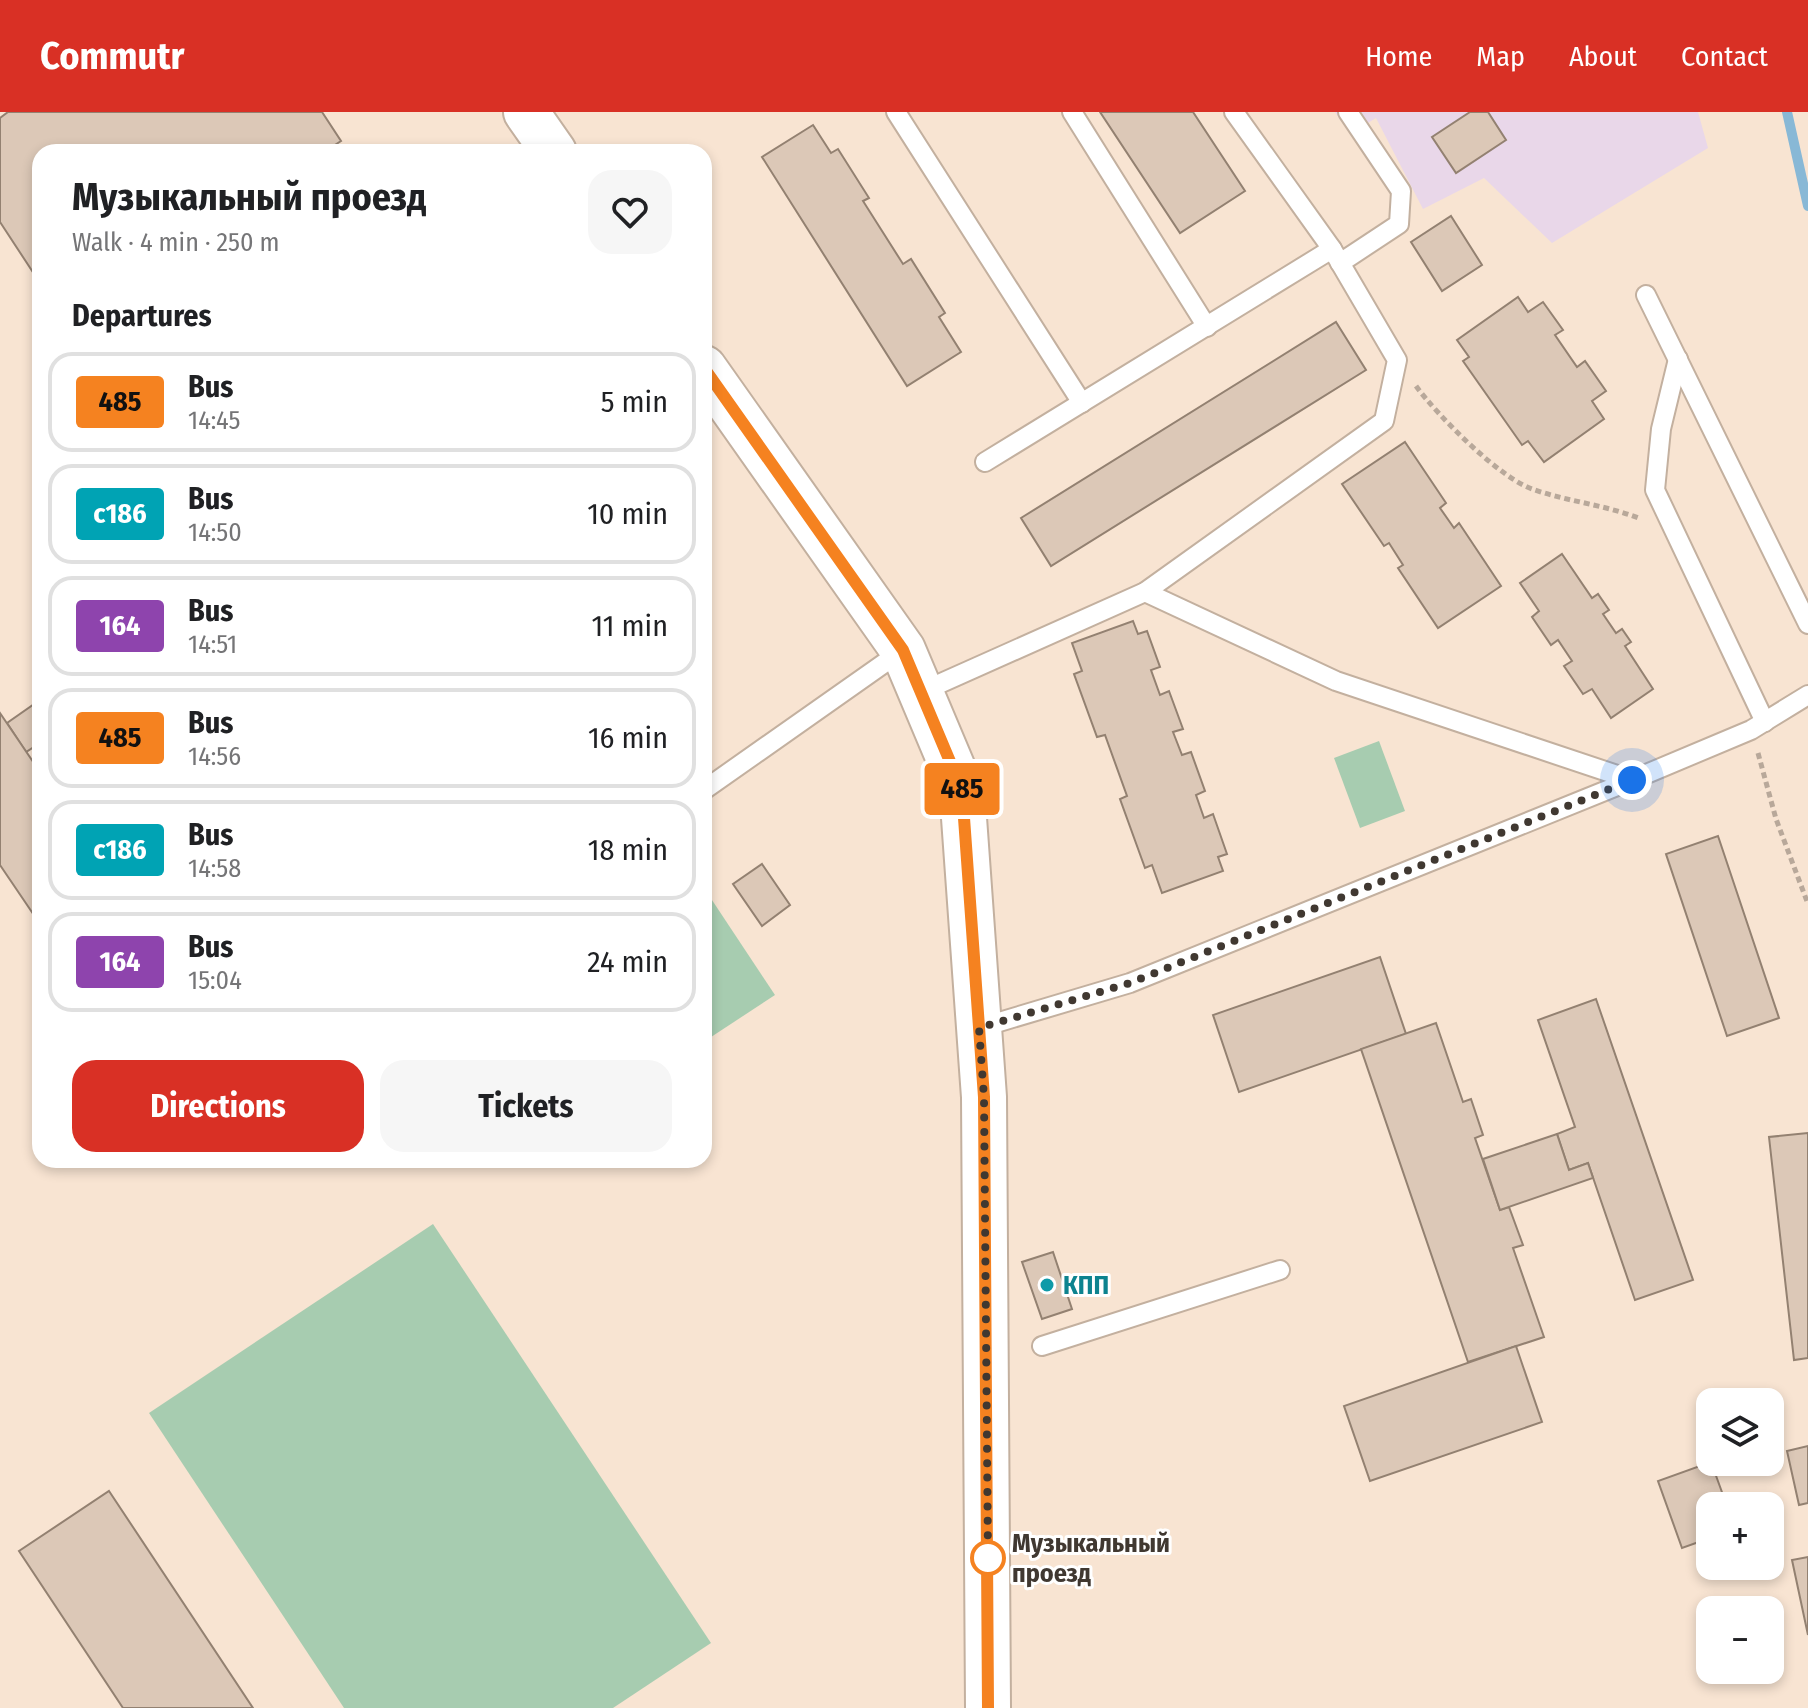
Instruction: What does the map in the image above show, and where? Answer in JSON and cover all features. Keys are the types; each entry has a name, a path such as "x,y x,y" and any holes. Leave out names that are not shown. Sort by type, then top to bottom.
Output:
{"street":[{"path":"526,112 548,144"},
{"path":"712,379 903,650 962,790 984,1097 988,1708"}],"lane":[{"path":"896,112 1082,403"},
{"path":"1072,112 1207,327"},
{"path":"921,692 1145,592 1384,421 1397,360 1336,256 1234,112"},
{"path":"985,462 1207,327 1399,224 1401,191 1348,112"},
{"path":"1646,295 1808,624"},
{"path":"1678,359 1661,429 1655,490 1758,726"},
{"path":"1145,592 1336,681 1632,780"},
{"path":"712,784 903,650"},
{"path":"979,1028 1130,983 1632,780 1758,726 1808,695"},
{"path":"1042,1346 1280,1270"}],"path":[{"path":"1397,360 1424,397 1494,465 1532,490 1616,509 1675,533"},
{"path":"1758,726 1776,819 1808,904"}],"shaded area":[{"path":"1335,112 1698,112 1708,148 1552,243 1484,178 1423,209 1376,118 1350,134"}],"green space":[{"path":"1379,741 1405,811 1360,828 1334,758"},
{"path":"712,900 775,995 712,1036"},
{"path":"433,1224 711,1643 613,1708 344,1708 149,1413"}],"building":[{"path":"8,112 322,112 341,141 336,144 32,144 32,271 0,222 0,118"},
{"path":"1100,112 1193,112 1245,191 1180,233"},
{"path":"1470,112 1488,112 1506,140 1456,173 1432,137"},
{"path":"813,125 831,153 838,149 869,198 863,201 903,264 911,259 945,313 939,317 961,352 907,386 762,157"},
{"path":"1451,216 1482,265 1442,291 1411,242"},
{"path":"1518,297 1528,312 1543,302 1563,330 1555,335 1577,367 1585,361 1606,391 1592,401 1604,419 1544,462 1528,441 1522,445 1463,361 1469,357 1457,340"},
{"path":"1336,322 1366,370 1051,566 1021,518"},
{"path":"1405,442 1446,503 1440,508 1454,528 1459,523 1501,586 1438,628 1398,568 1403,565 1389,543 1384,546 1342,484"},
{"path":"1562,554 1592,598 1598,594 1609,610 1603,614 1616,633 1622,629 1631,642 1625,646 1653,689 1611,718 1592,689 1583,694 1564,666 1572,661 1558,640 1551,645 1532,617 1539,611 1520,583"},
{"path":"1133,621 1138,634 1147,631 1160,667 1151,670 1160,695 1169,691 1183,729 1173,732 1182,755 1191,752 1205,791 1196,795 1204,818 1213,814 1227,854 1218,857 1223,871 1162,893 1152,865 1145,868 1120,799 1127,796 1105,735 1097,737 1074,674 1082,671 1072,643"},
{"path":"32,706 32,748 26,752 7,723"},
{"path":"0,713 32,760 32,912 0,865"},
{"path":"1718,836 1779,1018 1727,1036 1666,854"},
{"path":"762,864 790,905 762,926 733,884"},
{"path":"1380,957 1406,1034 1239,1092 1213,1015"},
{"path":"1596,999 1693,1280 1635,1300 1588,1163 1569,1170 1557,1134 1575,1127 1538,1020"},
{"path":"1436,1023 1463,1102 1471,1099 1483,1135 1475,1138 1500,1210 1509,1207 1523,1245 1513,1248 1544,1337 1468,1362 1361,1049"},
{"path":"1808,1133 1808,1358 1794,1360 1769,1137"},
{"path":"1557,1134 1569,1170 1588,1163 1593,1178 1500,1210 1483,1159"},
{"name":"КПП","path":"1053,1252 1072,1309 1042,1319 1022,1262"},
{"path":"1516,1346 1542,1422 1370,1481 1344,1406"},
{"path":"1808,1446 1808,1503 1799,1505 1787,1451"},
{"path":"1696,1467 1696,1476 1716,1476 1722,1492 1696,1492 1696,1543 1682,1548 1658,1481"},
{"path":"109,1491 253,1708 123,1708 19,1551"},
{"path":"1808,1557 1808,1635 1792,1560"}],"waterway":[{"path":"1787,112 1808,206"}],"bus line":[{"name":"485","path":"712,379 903,650 962,790 984,1097 988,1708"}],"place":[{"name":"КПП","path":"1047,1285"},
{"name":"Музыкальный проезд","path":"988,1558"}],"route":[{"path":"988,1558 988,1561 984,1097 979,1028 1130,983 1632,780"}]}
